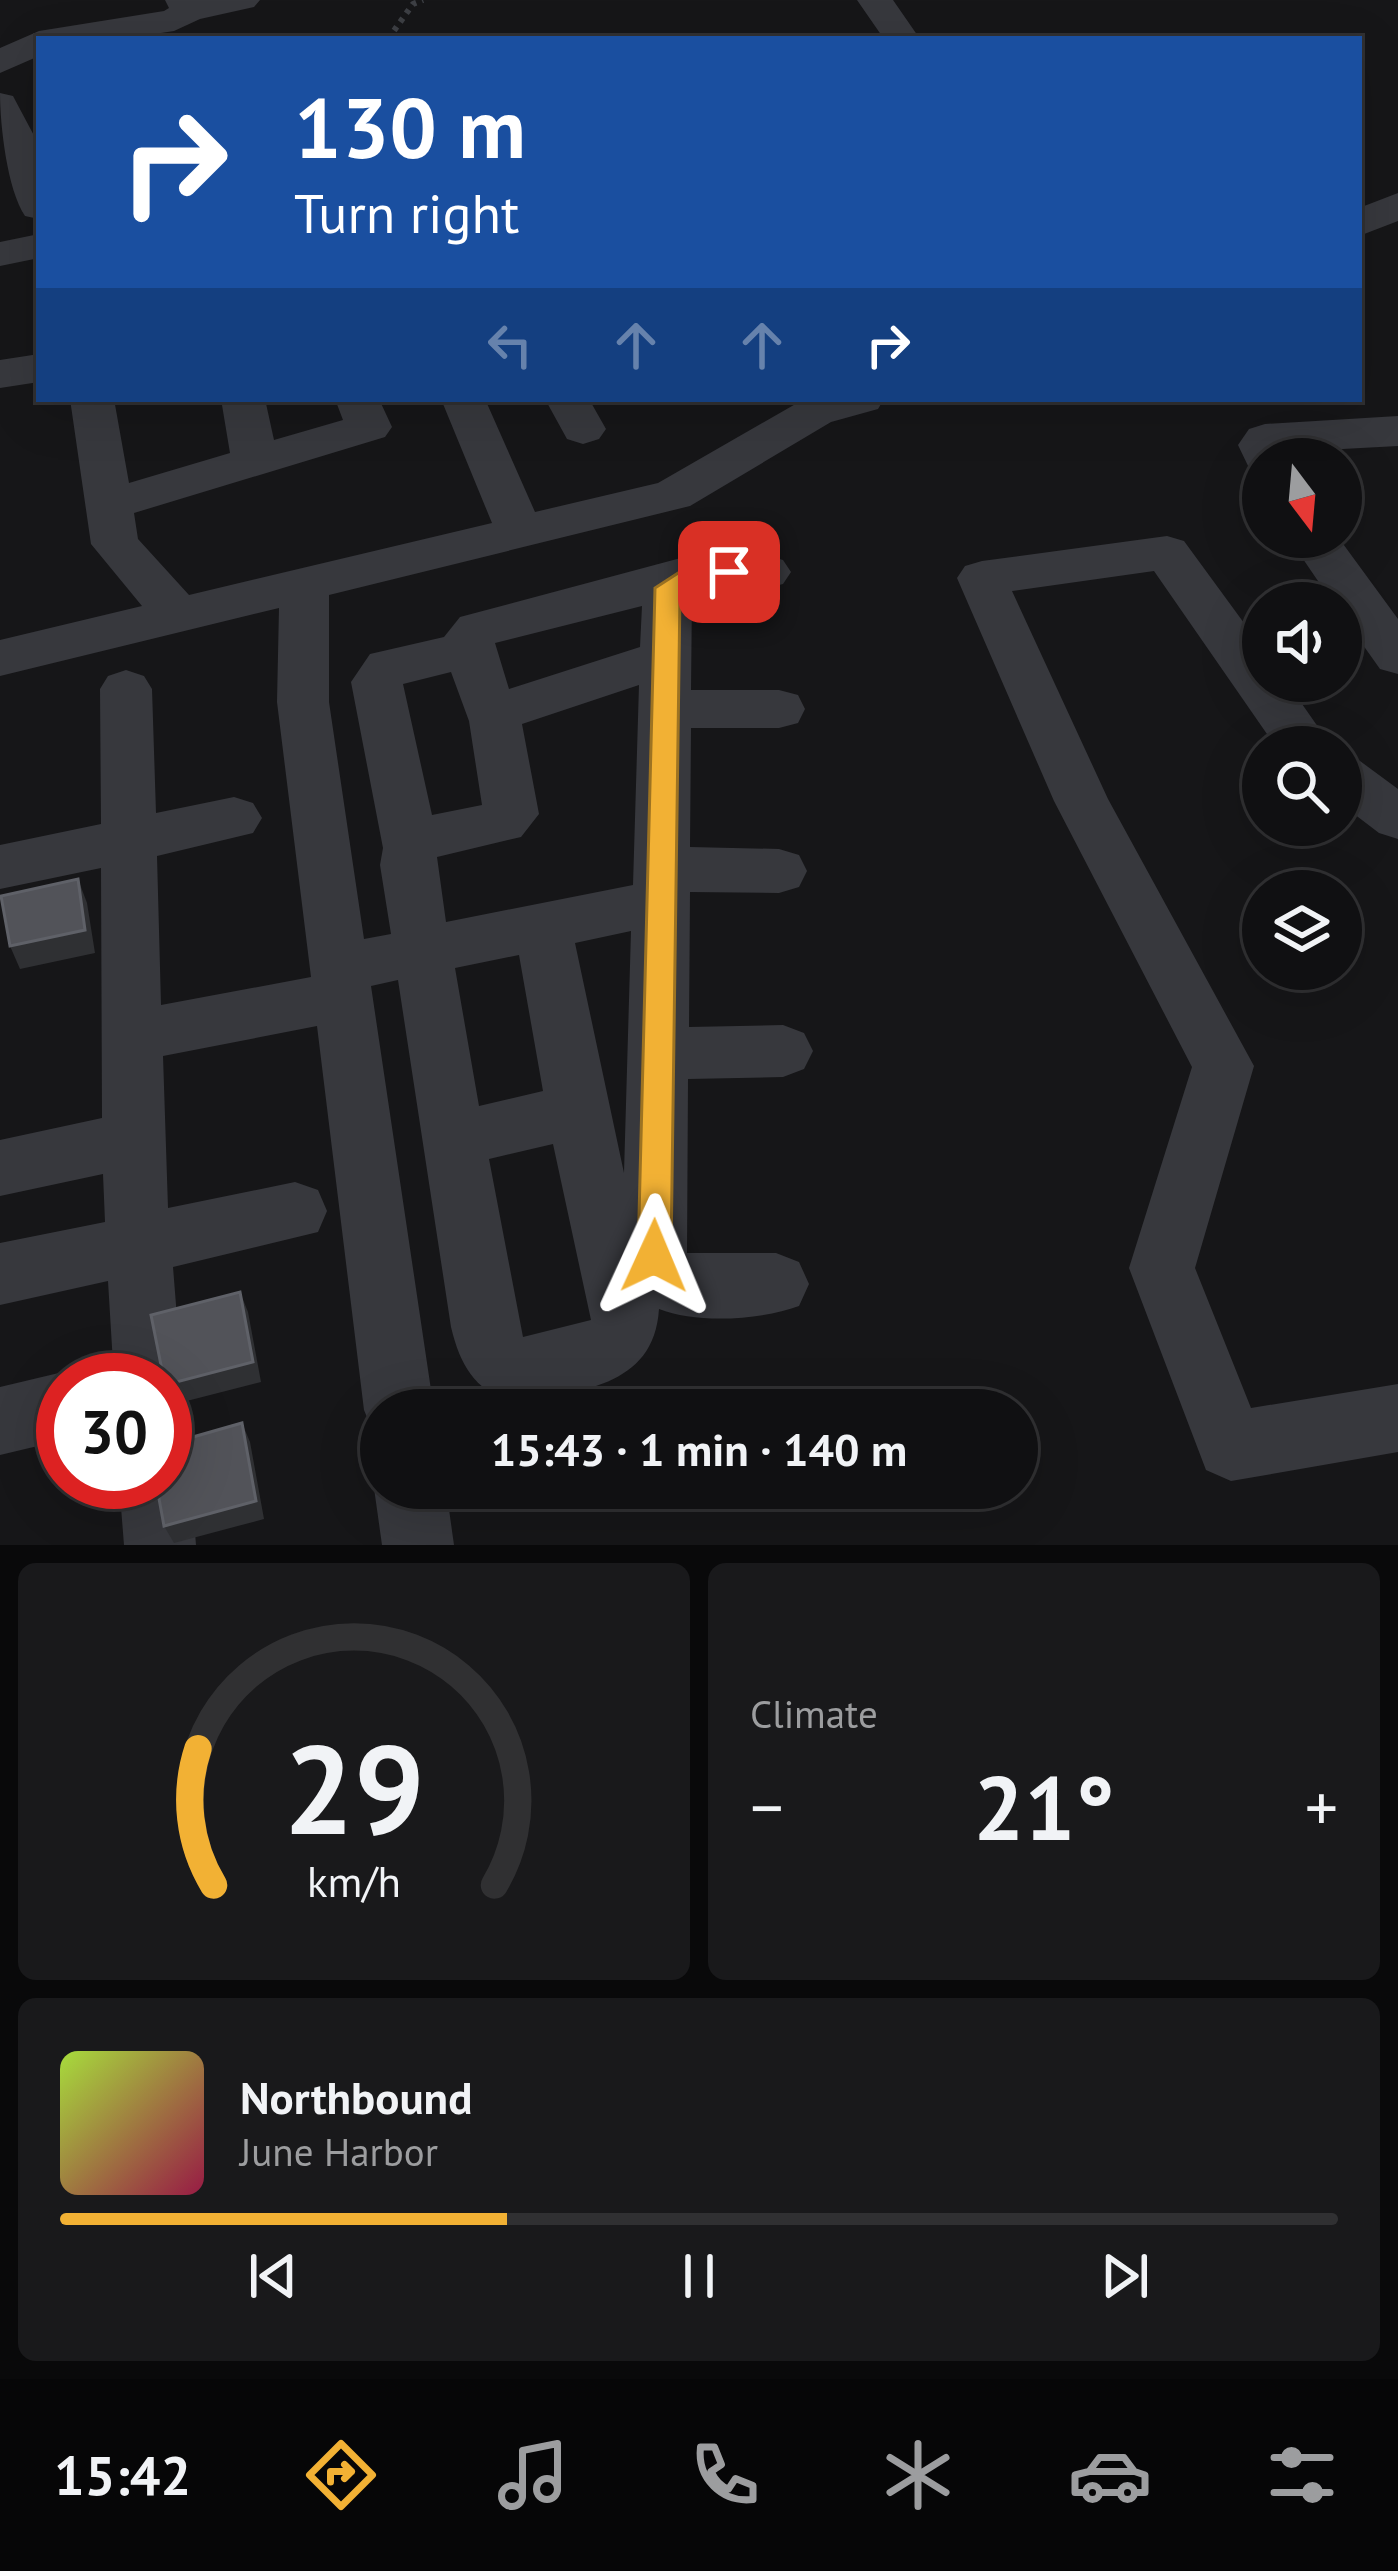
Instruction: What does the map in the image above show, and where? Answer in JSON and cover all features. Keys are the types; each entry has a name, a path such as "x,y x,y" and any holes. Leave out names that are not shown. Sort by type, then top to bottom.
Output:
{"street":[{"path":"74,36 174,20 186,5 242,0"},
{"path":"875,0 900,36"},
{"path":"0,62 36,44"},
{"path":"0,104 31,168 36,192"},
{"path":"1362,223 1398,205"},
{"path":"0,254 36,247"},
{"path":"0,374 36,368"},
{"path":"92,402 115,544 191,612 238,623 276,650 303,702"},
{"path":"244,402 254,458"},
{"path":"108,505 369,427 358,402"},
{"path":"464,402 520,532"},
{"path":"0,658 673,495 814,412 851,402"},
{"path":"1292,438 1398,430"},
{"path":"1290,726 1167,553 982,578 1082,801 1223,1066 1162,1268 1231,1446 1398,1418"},
{"path":"1327,558 1398,656"},
{"path":"411,848 420,839 501,822 511,814 495,722 469,639 496,623 692,572 766,572"},
{"path":"469,650 388,667 377,682 411,848 408,865 485,1327 491,1351 514,1372 604,1349 619,1340 661,1272 654,1256 665,683 668,588 675,580"},
{"path":"304,585 303,702 396,1389"},
{"path":"495,722 503,711 526,701 665,683 779,709"},
{"path":"126,689 134,1139 146,1353"},
{"path":"1362,791 1398,818"},
{"path":"0,867 234,818"},
{"path":"132,1036 342,982 423,951 543,926 661,885 779,871"},
{"path":"543,926 577,1111 649,1292"},
{"path":"658,1054 783,1051"},
{"path":"454,1138 577,1111"},
{"path":"0,1168 134,1139"},
{"path":"0,1274 295,1210"},
{"path":"649,1292 776,1284"},
{"path":"0,1421 36,1412"},
{"path":"157,1509 160,1545"},
{"path":"413,1509 418,1545"}],"path":[{"path":"390,36 413,4 422,0"}],"building":[{"path":"78,879 85,930 10,946 1,896"},
{"path":"240,1292 253,1362 192,1378 192,1353 159,1353 151,1315"},
{"path":"242,1423 256,1501 164,1526 161,1509 192,1509 192,1437"}],"route":[{"path":"654,1256 668,588 692,572 729,572"}]}
